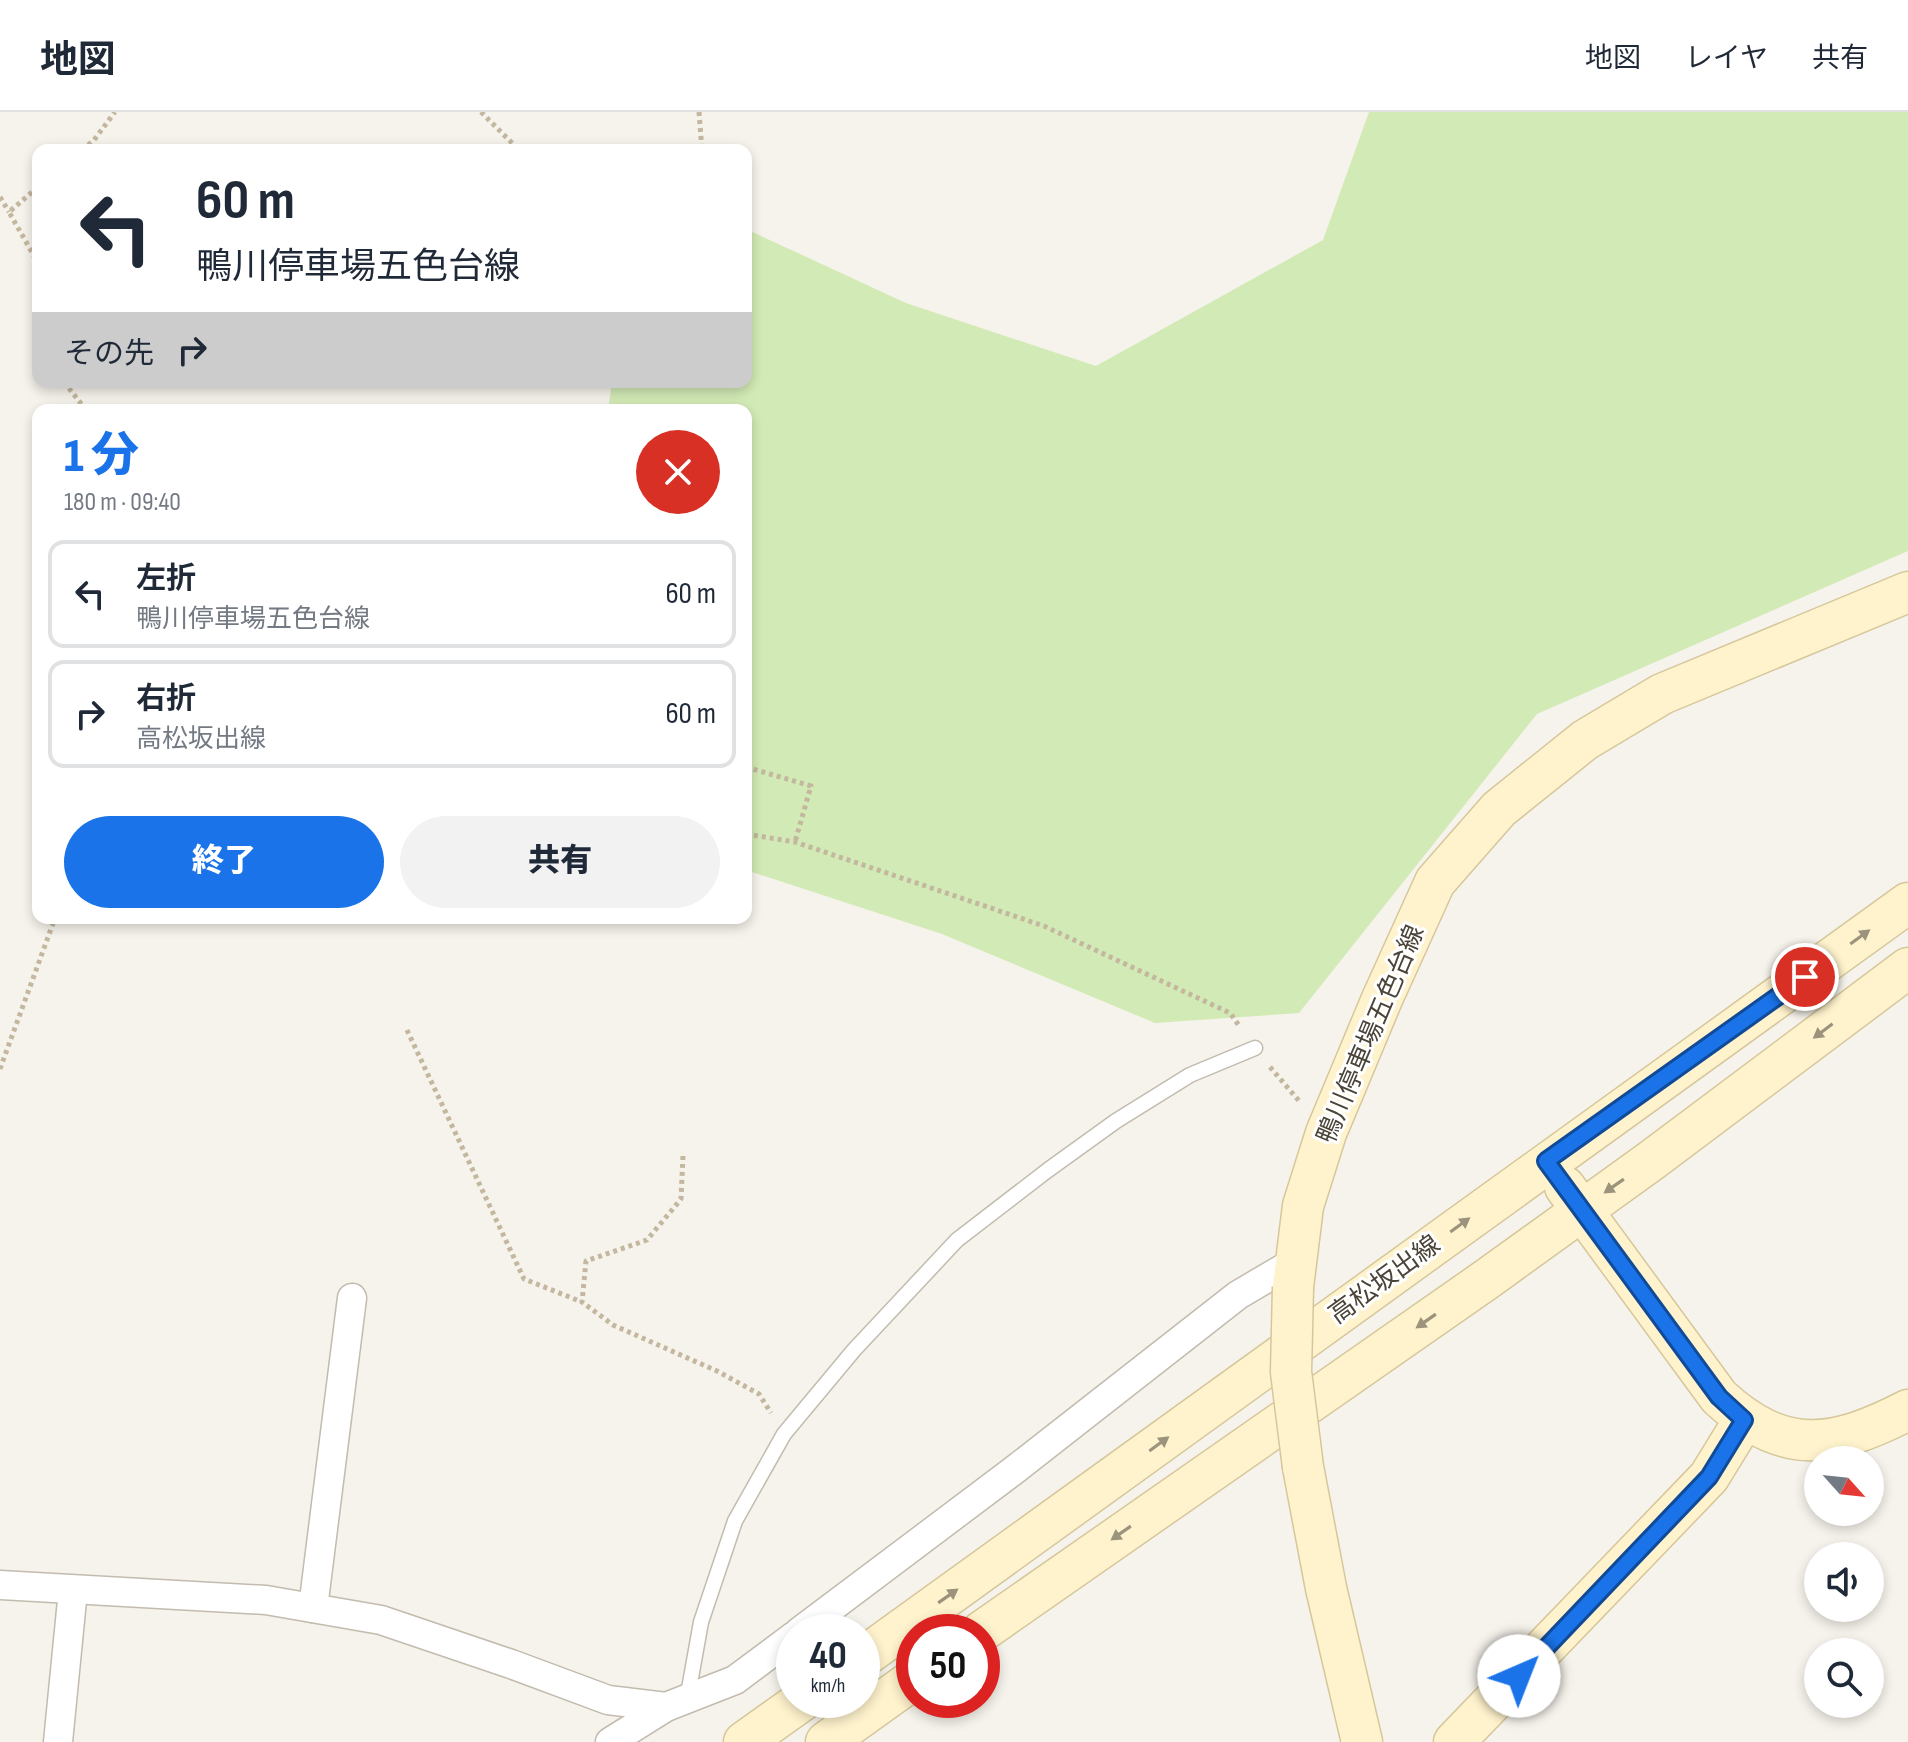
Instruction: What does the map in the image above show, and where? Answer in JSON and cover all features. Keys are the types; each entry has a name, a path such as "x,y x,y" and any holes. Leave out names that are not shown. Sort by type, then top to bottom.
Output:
{"main road":[{"name":"鴨川停車場五色台線","path":"1362,1742 1326,1588 1303,1467 1291,1372 1294,1275 1303,1206 1326,1133 1435,882 1499,809 1585,740 1662,694 1908,592"},
{"name":"高松坂出線","path":"880,1645 1546,1161 1908,903"},
{"path":"1000,1619 1487,1279 1908,968"},
{"path":"1546,1161 1719,1397 1744,1420 1789,1437 1817,1441 1848,1437 1908,1410"},
{"path":"1454,1742 1709,1477 1744,1420"},
{"path":"826,1742 896,1692"},
{"path":"744,1742 778,1718"}],"street":[{"path":"823,1614 1013,1471 1238,1295 1294,1275"},
{"path":"313,1608 352,1298"},
{"path":"0,1585 266,1600 313,1608 381,1620 608,1700 676,1704"},
{"path":"58,1742 73,1590"},
{"path":"610,1742 676,1704 735,1680 776,1649"}],"lane":[{"path":"676,1704 735,1521 784,1434 854,1350 957,1240 1116,1121 1190,1075 1255,1048"}],"path":[{"path":"89,144 115,112"},
{"path":"481,112 513,144"},
{"path":"699,112 702,144"},
{"path":"9,212 32,192"},
{"path":"0,197 32,252"},
{"path":"69,388 81,404"},
{"path":"752,769 811,786 795,842"},
{"path":"752,835 795,842 1044,926 1230,1013 1326,1133"},
{"path":"0,1069 53,924"},
{"path":"407,1030 524,1279 582,1302 613,1325 717,1371 759,1394 784,1434"},
{"path":"582,1302 586,1261 647,1240 681,1199 683,1156"}],"green space":[{"path":"1369,112 1908,112 1908,551 1537,714 1299,1013 1155,1023 942,934 752,872 752,404 609,404 611,388 752,388 752,232 906,303 1096,366 1323,240"}],"route":[{"path":"1519,1676 1709,1477 1744,1420 1719,1397 1546,1161 1805,977"}]}
